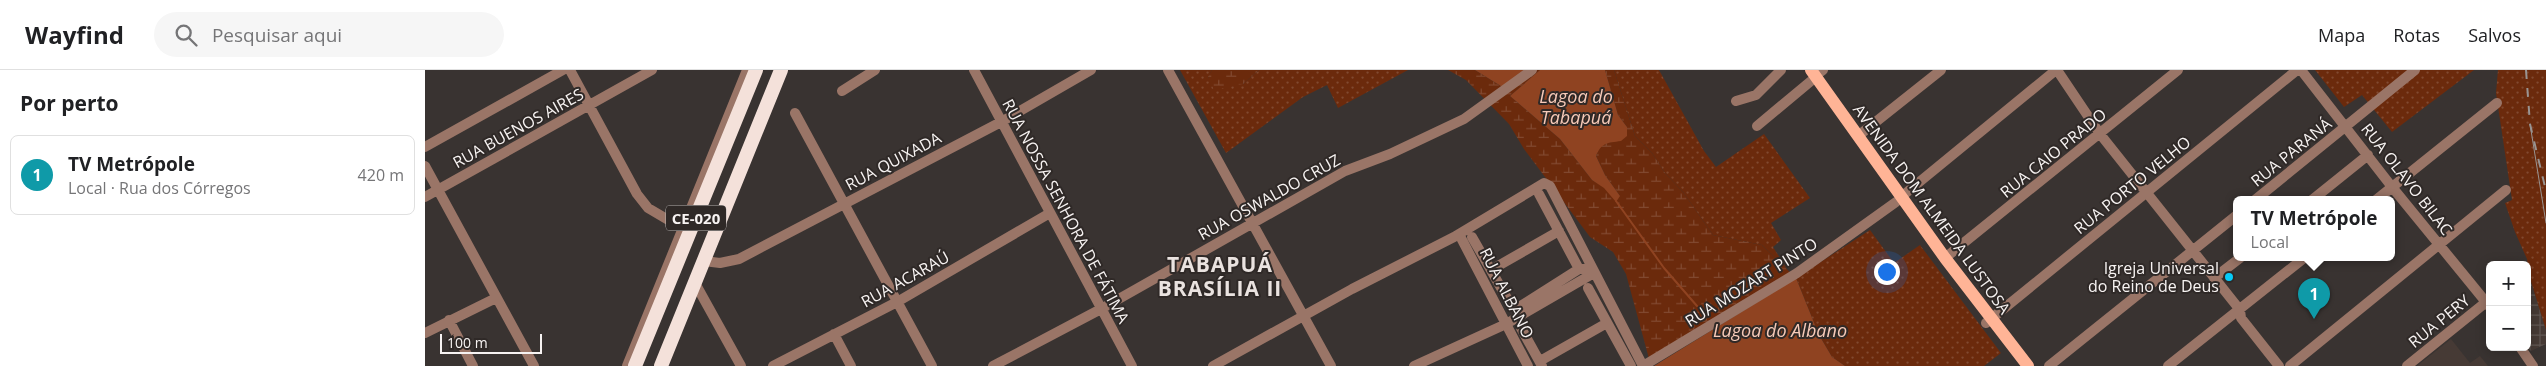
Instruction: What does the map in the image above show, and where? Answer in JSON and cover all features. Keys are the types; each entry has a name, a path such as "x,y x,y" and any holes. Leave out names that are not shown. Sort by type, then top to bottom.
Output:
{"highway":[{"name":"CE-020","path":"635,366 687,230 756,70"},
{"name":"CE-020","path":"661,366 781,70"}],"main road":[{"name":"AVENIDA DOM ALMEIDA LUSTOSA","path":"1802,70 1815,74 1899,199"},
{"name":"AVENIDA DOM ALMEIDA LUSTOSA","path":"1815,74 1915,222 1989,321 2028,366"},
{"name":"AVENIDA DOM ALMEIDA LUSTOSA","path":"1915,222 1945,258 2019,366"}],"street":[{"path":"425,147 563,70"},
{"path":"569,70 637,194 648,208 687,230"},
{"name":"RUA BUENOS AIRES","path":"425,197 652,70"},
{"path":"627,366 687,230 747,70"},
{"path":"842,91 875,70"},
{"name":"RUA NOSSA SENHORA DE FÁTIMA","path":"974,70 1132,366"},
{"name":"RUA QUIXADA","path":"704,260 720,263 739,259 1001,122 1091,70"},
{"path":"1168,70 1331,366"},
{"name":"RUA OSWALDO CRUZ","path":"993,366 1101,309 1345,171 1390,154 1464,119 1532,70"},
{"path":"1736,101 1757,95 1781,70"},
{"path":"1858,136 1941,70"},
{"path":"2056,70 2100,134 2239,310 2241,318 2279,366"},
{"name":"RUA MOZART PINTO","path":"1643,366 1797,274 1899,199 2056,70"},
{"name":"RUA CAIO PRADO","path":"1945,258 2179,70"},
{"name":"RUA OLAVO BILAC","path":"2299,70 2347,127 2392,188 2486,301"},
{"name":"RUA PORTO VELHO","path":"1989,321 2299,70"},
{"name":"RUA PARANÁ","path":"2260,196 2415,70"},
{"path":"1757,126 1815,74"},
{"path":"2381,196 2497,103"},
{"path":"795,113 932,366"},
{"path":"2317,196 2369,155"},
{"path":"425,166 534,366"},
{"path":"1213,366 1352,289 1459,234 1543,183 1547,183 1643,366"},
{"path":"2290,366 2506,190"},
{"path":"1539,194 1579,269"},
{"name":"RUA ACARAÚ","path":"773,366 897,302 1050,213"},
{"path":"2049,366 2233,218"},
{"path":"1491,270 1559,231"},
{"name":"RUA ALBANO","path":"1459,234 1528,366"},
{"path":"1472,237 1512,307 1515,308 1579,269 1593,271"},
{"path":"2214,278 2236,261"},
{"path":"2168,366 2300,261"},
{"path":"1414,366 1506,324 1593,271"},
{"path":"695,283 741,366"},
{"path":"1588,288 1631,366"},
{"path":"425,333 496,298"},
{"name":"RUA PERY","path":"2407,366 2486,305"},
{"path":"449,320 473,366"},
{"path":"1521,328 1541,364 1607,323"},
{"path":"834,334 851,366"},
{"path":"2523,351 2532,366"}],"shaded area":[{"path":"2531,281 2546,330 2546,344 2531,351"},
{"path":"2451,339 2470,363 2480,356 2488,366 2417,366"}],"green space":[{"path":"1180,70 1212,70 1208,78 1243,84 1259,70 1408,70 1338,108 1327,85 1303,97 1226,153"},
{"path":"1212,70 1259,70 1243,84 1214,90 1208,77"},
{"path":"1448,70 1475,70 1504,88 1525,70 1540,70 1510,96 1560,139 1592,180 1620,196 1605,175 1596,156 1602,145 1613,142 1627,127 1618,115 1605,70 1614,70 1635,136 1652,153 1665,173 1683,192 1713,235 1762,245 1796,278 1651,366 1626,274 1613,252 1590,237 1524,149 1509,124 1466,80"},
{"path":"1614,70 1659,70 1704,151 1716,167 1764,134 1810,198 1771,223 1781,240 1773,247 1787,269 1762,245 1713,235 1683,192 1665,173 1652,153 1635,136"},
{"path":"2315,70 2474,70 2392,132 2362,95 2344,107"},
{"path":"2498,70 2546,70 2546,330 2531,281 2531,261 2527,261 2505,203 2512,200 2496,93"},
{"path":"1870,230 1894,263 1920,245 2001,353 1984,366 1845,366 1832,357 1819,335 1796,278"}],"water":[{"name":"Lagoa do Tabapuá","path":"1475,70 1525,70 1504,88"},
{"name":"Lagoa do Tabapuá","path":"1540,70 1605,70 1618,115 1627,127 1627,136 1621,141 1603,146 1596,156 1605,175 1620,196 1616,202 1604,188 1592,180 1560,139 1510,96"},
{"name":"Lagoa do Albano","path":"1796,278 1819,335 1832,357 1845,366 1654,366"}],"waterway":[{"path":"1616,201 1664,268 1697,306"}],"tram line":[{"path":"2530,124 2546,223"}],"railway":[{"path":"2526,70 2530,124 2546,191"}],"place":[{"name":"Igreja Universal do Reino de Deus","path":"2229,277"},
{"name":"TV Metrópole","path":"2314,319"}],"district":[{"name":"TABAPUÁ BRASÍLIA II","path":"1220,276"}]}
